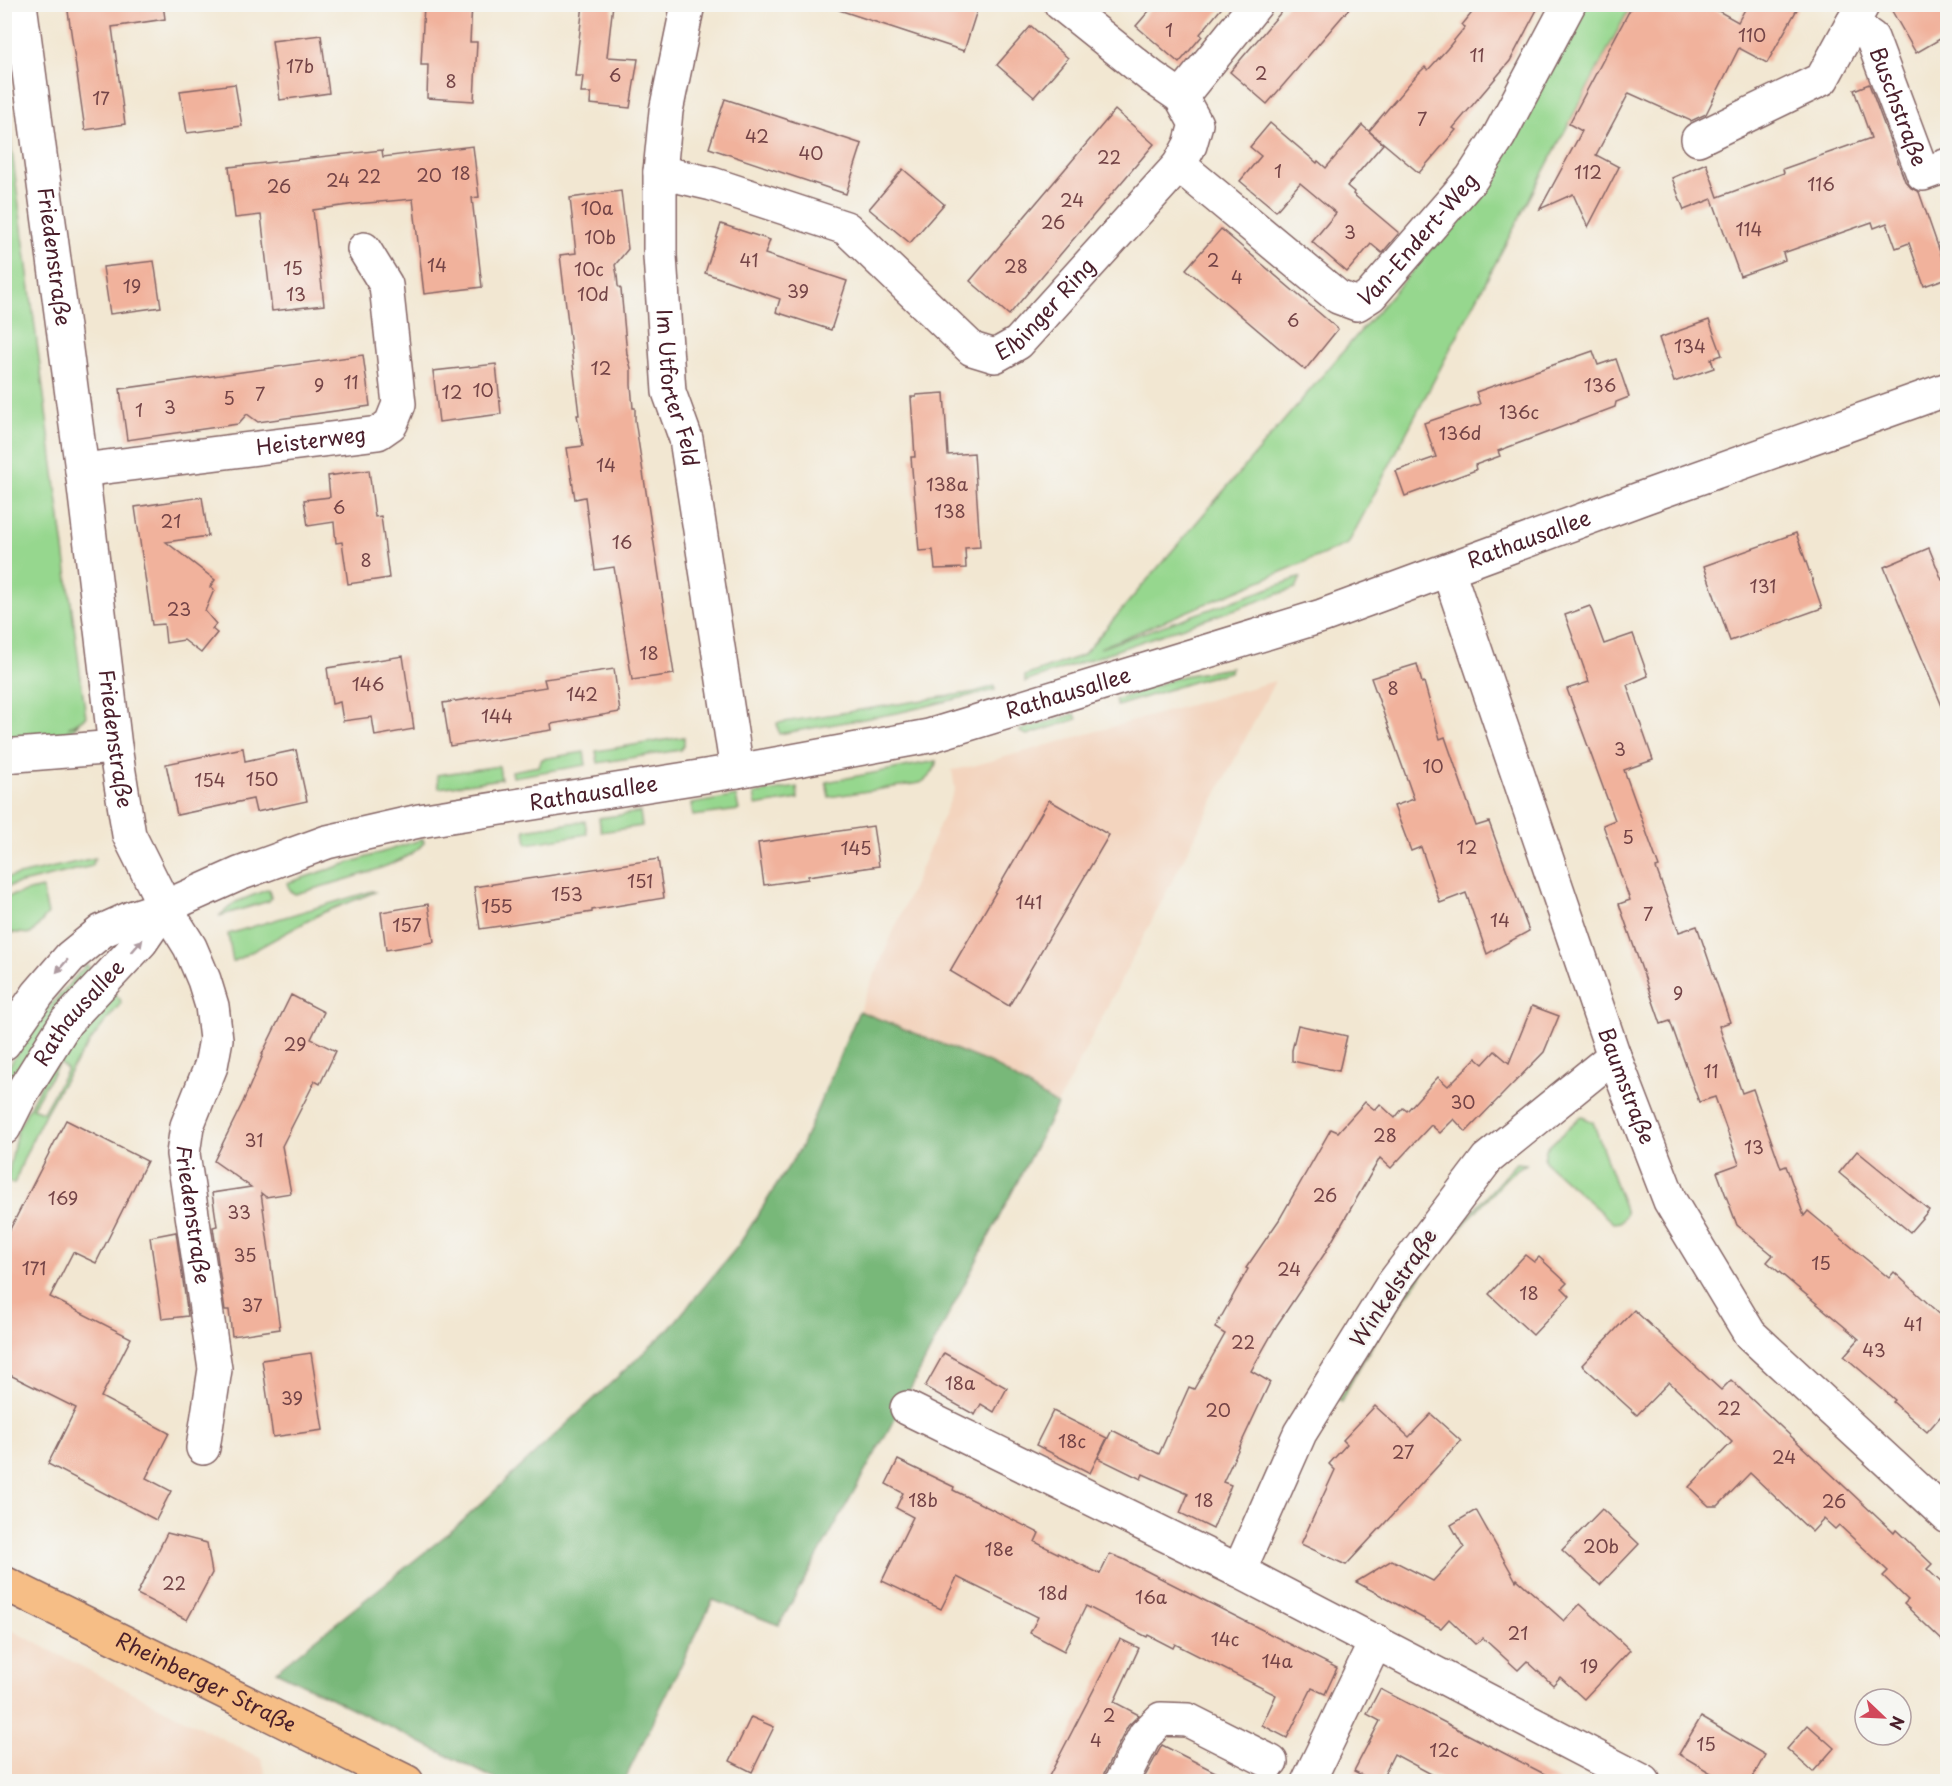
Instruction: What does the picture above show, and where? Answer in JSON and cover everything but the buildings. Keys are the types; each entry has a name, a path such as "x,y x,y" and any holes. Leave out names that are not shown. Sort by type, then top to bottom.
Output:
{"main road":[{"name":"Rheinberger Straße","path":"4,1583 407,1782"}],"street":[{"name":"Friedenstraße","path":"20,4 82,470 115,747 129,835 165,907 190,947 212,1006 216,1040 211,1066 186,1125 183,1154 215,1369 203,1448"},
{"name":"Im Utforter Feld","path":"688,4 666,111 660,172 660,256 669,392 686,439 737,771"},
{"name":"Elbinger Ring","path":"660,172 712,184 846,228 972,349 995,356 1018,343 1179,165 1190,145 1196,124 1181,97 1152,77 1061,4"},
{"path":"1181,97 1256,4"},
{"name":"Van-Endert-Weg","path":"1179,165 1338,297 1356,304 1371,295 1472,178 1499,136 1569,4"},
{"name":"Buschstraße","path":"1698,139 1822,80 1857,14"},
{"name":"Buschstraße","path":"1857,14 1872,38 1923,174 1947,165"},
{"name":"Heisterweg","path":"82,470 378,433 391,424 399,404 386,285 364,249"},
{"name":"Rathausallee","path":"4,1043 38,994 70,957 102,932 239,874 327,842 419,821 737,771 929,736 1322,616 1645,496 1947,389"},
{"name":"Baumstraße","path":"1448,570 1614,1056 1670,1201 1750,1334 1947,1517"},
{"path":"4,756 115,747"},
{"name":"Rathausallee","path":"4,1128 21,1094 66,1022 141,942 165,907"},
{"name":"Winkelstraße","path":"1239,1570 1300,1433 1392,1285 1486,1159 1614,1056"},
{"path":"907,1407 1239,1570 1644,1782"},
{"path":"1121,1782 1145,1735 1161,1719 1188,1720 1266,1772 1308,1782 1376,1641"}],"shaded area":[{"path":"1275,681 1057,1105 992,1064 859,1011 955,789 952,770"},
{"path":"5,1627 262,1759 267,1781 5,1781"}],"green space":[{"path":"1581,5 1631,5 1348,544 1100,648 1301,577 1296,588 1025,682 1025,676 1083,655 1490,180"},
{"path":"5,98 86,717 68,728 78,724 71,733 5,738"},
{"path":"1231,668 1230,672 1117,706 1115,700 1182,676"},
{"path":"995,686 995,690 897,713 779,734 777,723 975,692"},
{"path":"1075,714 1077,719 1027,735 1020,732 1020,730"},
{"path":"684,737 684,745 680,750 598,763 596,751"},
{"path":"584,752 586,765 513,777 512,771 539,766 542,759"},
{"path":"936,761 931,774 920,783 829,797 826,782"},
{"path":"499,766 501,779 439,788 437,775"},
{"path":"797,787 798,799 756,806 754,794"},
{"path":"736,796 739,810 693,816 691,804"},
{"path":"640,812 642,826 601,832 599,818"},
{"path":"585,821 587,834 527,844 525,830"},
{"path":"423,839 424,842 415,851 402,859 365,874 295,894 290,891 287,883"},
{"path":"95,858 92,866 5,887 5,878"},
{"path":"42,888 48,914 31,934 5,932 5,924 8,920 5,897"},
{"path":"269,889 271,898 269,901 219,916 236,902"},
{"path":"375,892 322,913 233,962 228,934"},
{"path":"86,965 93,971 5,1093 5,1074 21,1046 42,1015"},
{"path":"112,991 121,1003 88,1044 59,1089 34,1135 14,1184 7,1181 17,1131 50,1067","holes":["59,1063 67,1069 43,1112 32,1108"]},
{"path":"859,1011 992,1064 1057,1105 899,1411 779,1625 713,1600 624,1781 499,1781 276,1671 455,1528 669,1329 738,1246 801,1147"},
{"path":"1583,1117 1593,1122 1626,1213 1621,1222 1613,1223 1544,1159 1546,1149 1579,1118"},
{"path":"1516,1163 1527,1164 1515,1170 1505,1180 1425,1271 1388,1321 1341,1402 1338,1400 1390,1313 1434,1255"}]}
